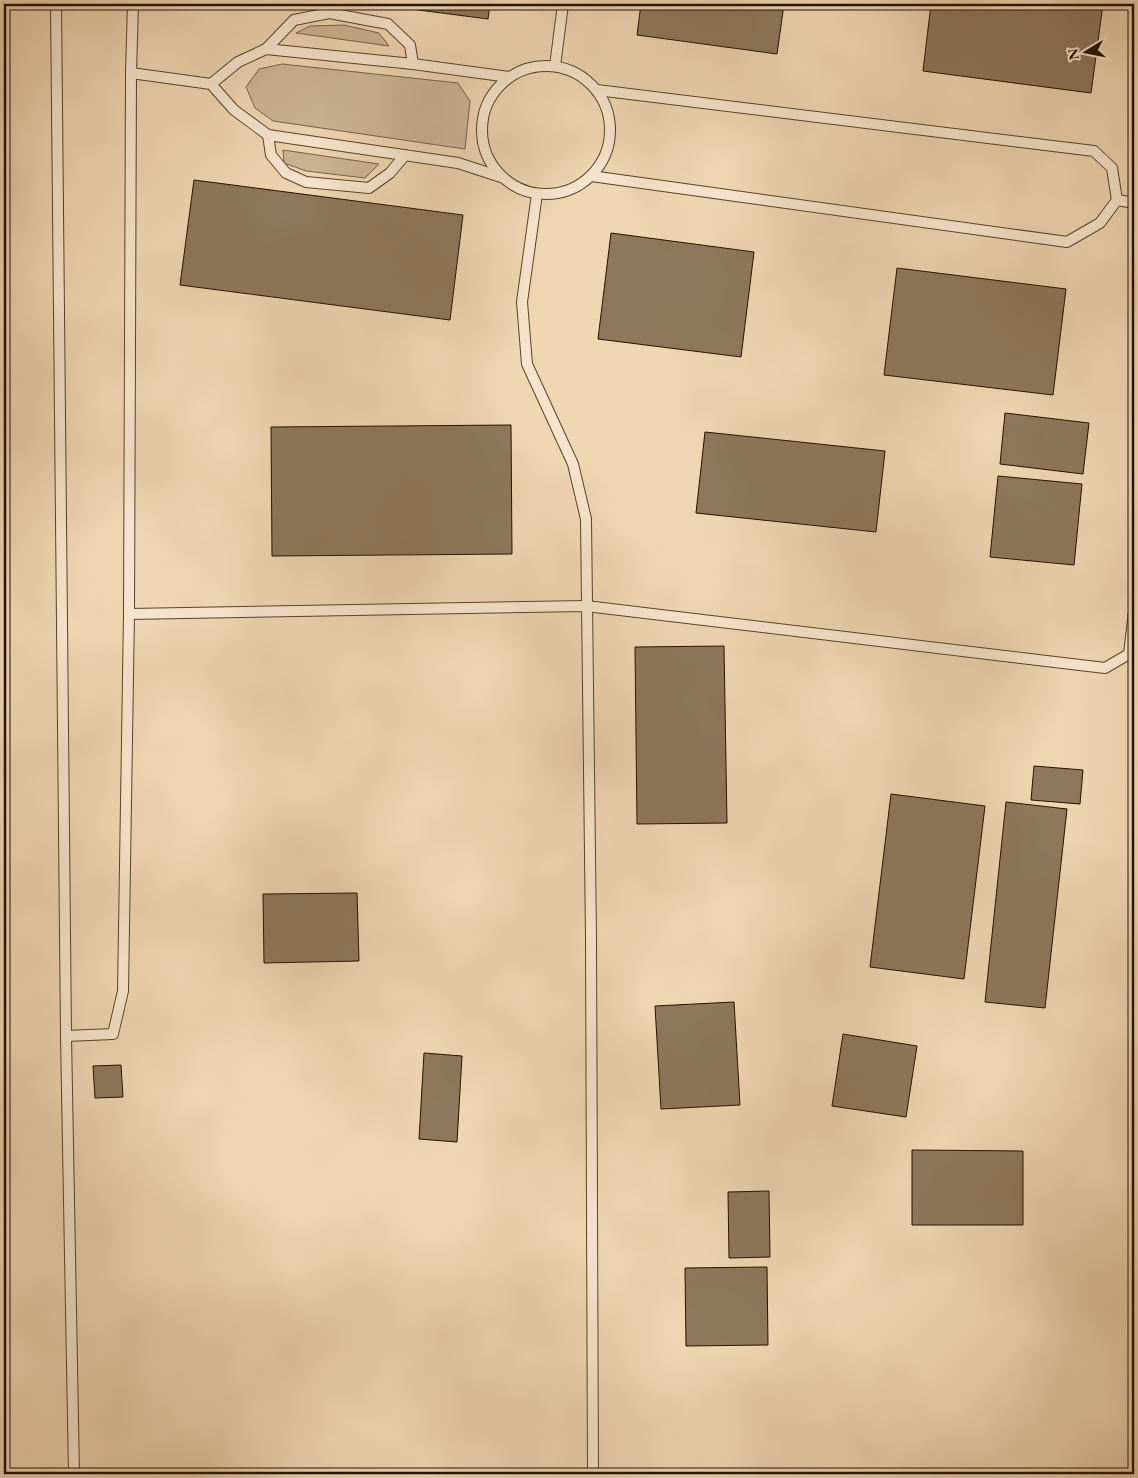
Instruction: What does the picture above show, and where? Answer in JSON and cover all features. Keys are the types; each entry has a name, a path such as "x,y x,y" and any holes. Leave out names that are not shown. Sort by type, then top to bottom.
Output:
{"lane":[{"path":"56,4 66,1036 74,1474"},
{"path":"66,1036 113,1034 124,991 129,614 131,72 133,4"},
{"path":"555,66 563,4"},
{"path":"211,84 238,62 266,49 294,20 329,13 388,24 410,46 413,64"},
{"path":"266,49 413,64 510,77"},
{"path":"131,72 211,84 234,110 268,135 458,162 502,178 518,188 537,194 557,194 575,188 591,176 603,161 609,143 610,125 606,106 597,90 585,79 571,71 555,66 539,66 524,70 510,77 496,90 486,107 482,126 484,145 491,163 502,178"},
{"path":"591,176 1067,242 1100,223 1117,200 1112,168 1094,151 597,90"},
{"path":"268,135 271,155 286,173 306,182 370,188 390,173 405,155"},
{"path":"537,194 522,302 528,364 573,464 586,520 591,948 593,1474"},
{"path":"1117,200 1134,203"},
{"path":"129,614 586,606 1106,668 1129,654 1134,611"}],"shaded area":[{"path":"344,25 379,33 389,46 296,33 310,26"},
{"path":"282,64 458,83 470,101 465,149 273,121 255,108 246,87 259,69"},
{"path":"283,150 379,164 365,178 306,171 284,163"}],"building":[{"path":"372,4 490,4 488,19"},
{"path":"641,4 784,4 777,54 637,35"},
{"path":"931,4 1103,4 1091,93 923,71"},
{"path":"194,180 463,215 450,320 180,285"},
{"path":"611,233 754,252 741,357 598,339"},
{"path":"897,268 1066,289 1053,395 884,375"},
{"path":"1005,413 1089,423 1083,474 1000,464"},
{"path":"511,425 512,554 272,556 271,427"},
{"path":"705,432 885,451 876,532 696,513"},
{"path":"998,476 1082,484 1074,565 990,557"},
{"path":"724,646 727,823 637,824 635,647"},
{"path":"1034,766 1083,770 1080,804 1031,800"},
{"path":"891,794 985,806 964,979 870,967"},
{"path":"1006,802 1067,809 1045,1008 985,1002"},
{"path":"357,893 359,961 264,963 263,894"},
{"path":"734,1002 740,1105 661,1109 655,1006"},
{"path":"843,1034 917,1046 906,1117 832,1106"},
{"path":"424,1053 462,1056 457,1142 419,1139"},
{"path":"121,1065 123,1097 95,1098 93,1066"},
{"path":"912,1150 1023,1151 1023,1225 912,1225"},
{"path":"769,1191 770,1257 729,1258 728,1192"},
{"path":"767,1267 768,1345 686,1346 685,1268"},
{"path":"221,1472 221,1474 195,1474 195,1473"}]}
